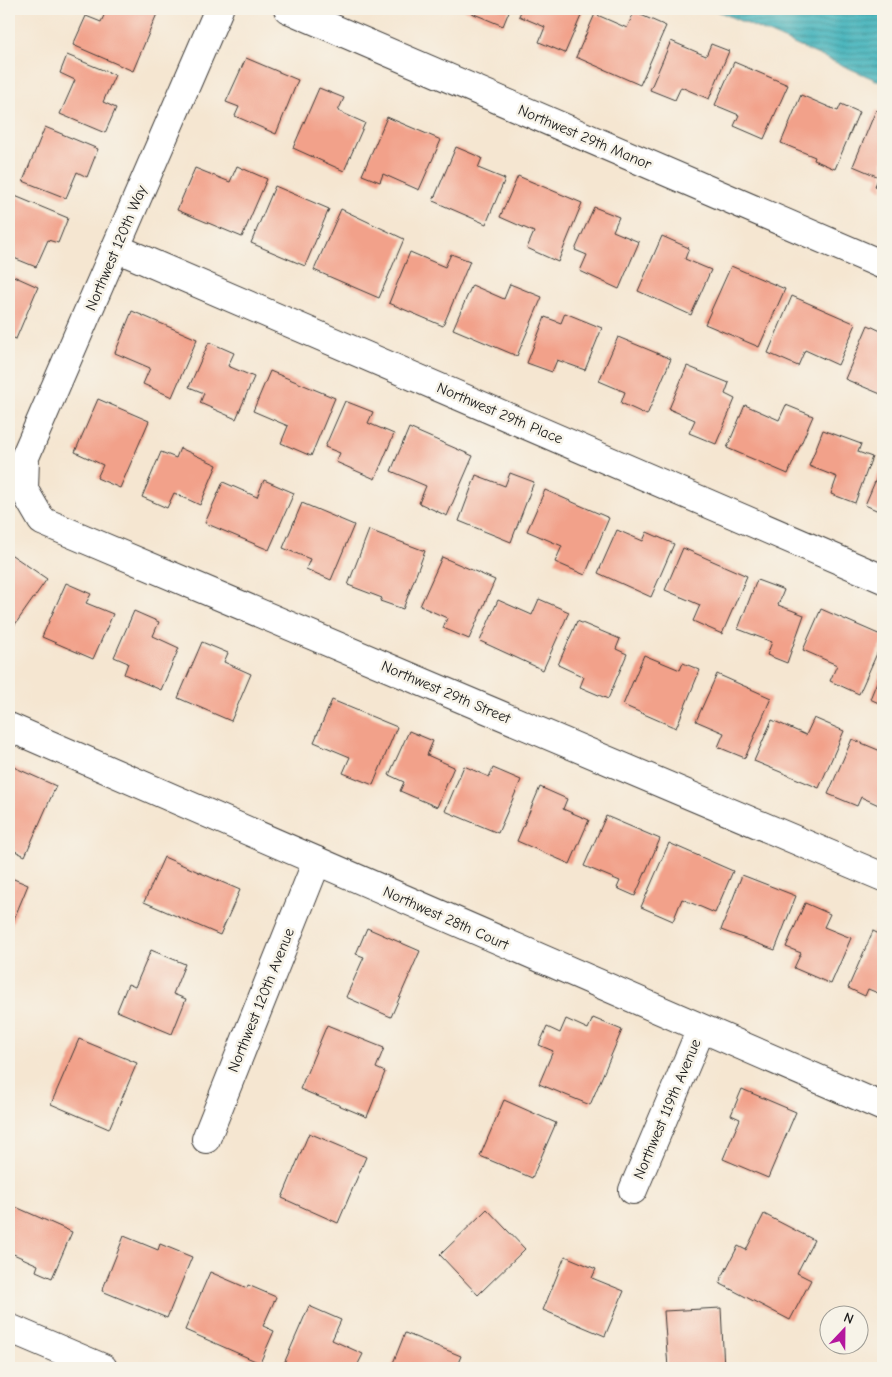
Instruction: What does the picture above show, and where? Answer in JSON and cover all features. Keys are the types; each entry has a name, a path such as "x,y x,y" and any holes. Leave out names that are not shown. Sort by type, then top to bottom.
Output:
{"street":[{"name":"Northwest 120th Way","path":"24,490 25,457 220,9"},
{"name":"Northwest 29th Manor","path":"288,9 883,265"},
{"name":"Northwest 29th Place","path":"116,248 883,579"},
{"name":"Northwest 29th Street","path":"24,490 42,521 883,877"},
{"name":"Northwest 28th Court","path":"9,727 883,1107"},
{"name":"Northwest 120th Avenue","path":"206,1139 317,861"},
{"name":"Northwest 119th Avenue","path":"633,1190 701,1029"},
{"path":"9,1328 103,1368"}],"water":[{"path":"713,9 883,9 883,83"}],"building":[{"path":"107,9 159,9 133,71 73,45 86,16 101,22"},
{"path":"462,9 510,9 503,26"},
{"path":"522,9 584,9 565,53 539,42 545,27 519,16"},
{"path":"634,12 666,26 640,85 576,57 595,14 627,28"},
{"path":"671,41 706,56 711,44 729,51 709,99 681,87 675,100 650,90"},
{"path":"67,55 115,75 103,102 116,108 105,133 60,114 75,80 60,73"},
{"path":"246,58 298,80 276,134 235,116 239,107 226,102"},
{"path":"734,62 788,85 764,139 734,126 739,115 715,105"},
{"path":"319,88 344,98 338,111 365,123 344,171 293,148"},
{"path":"801,95 838,111 841,104 859,112 835,169 814,160 815,157 781,143"},
{"path":"876,110 883,113 883,190 875,186 879,177 853,166"},
{"path":"387,117 441,140 419,190 383,174 380,182 362,175"},
{"path":"45,127 98,149 87,177 77,172 66,198 23,181"},
{"path":"456,147 482,158 478,168 505,179 486,224 433,201"},
{"path":"237,166 267,179 242,237 177,210 195,168 230,182"},
{"path":"518,176 582,203 558,262 527,248 534,232 500,217"},
{"path":"275,186 329,209 305,266 251,243"},
{"path":"15,196 68,218 58,243 48,240 36,267 9,256 9,211"},
{"path":"594,207 619,217 613,231 639,242 619,289 580,271 587,255 575,250"},
{"path":"341,209 404,239 379,298 314,270"},
{"path":"662,236 689,248 685,259 711,270 691,315 638,291"},
{"path":"410,252 445,267 451,254 470,261 443,326 389,303"},
{"path":"731,266 785,289 759,347 705,324"},
{"path":"9,274 38,287 16,339 9,336"},
{"path":"510,284 542,297 517,356 453,329 472,285 504,299"},
{"path":"792,296 856,324 838,365 805,350 798,366 768,353"},
{"path":"132,311 197,339 172,397 143,384 150,368 115,353"},
{"path":"565,313 602,328 585,370 557,360 552,372 527,363 545,317 561,323"},
{"path":"868,325 883,332 883,395 845,379"},
{"path":"618,337 671,359 647,415 621,403 625,392 599,381"},
{"path":"209,342 234,353 228,366 254,377 236,419 200,403 204,393 189,387"},
{"path":"687,366 729,383 725,394 735,399 716,444 689,433 695,420 669,409"},
{"path":"270,371 335,398 311,456 281,443 288,426 253,411"},
{"path":"98,399 149,421 120,488 97,478 103,465 75,452"},
{"path":"345,401 373,412 368,423 394,434 375,479 336,462 340,453 325,447"},
{"path":"745,405 779,420 786,405 813,416 788,474 727,448"},
{"path":"409,428 473,456 447,516 419,503 426,486 391,471"},
{"path":"823,430 861,444 858,452 872,457 855,503 831,494 837,477 809,466"},
{"path":"180,448 217,465 200,505 174,493 167,508 142,497 161,452 176,458"},
{"path":"883,463 883,513 865,505"},
{"path":"510,473 534,482 511,542 459,521 476,475 505,486"},
{"path":"264,480 294,493 269,550 205,523 223,482 257,497"},
{"path":"545,490 609,518 585,575 555,562 562,546 527,531"},
{"path":"302,503 354,525 331,580 306,569 310,559 283,548"},
{"path":"369,530 425,551 403,609 380,601 382,598 348,585"},
{"path":"617,530 643,541 647,532 674,544 651,597 598,573"},
{"path":"683,548 747,576 722,634 693,621 700,605 665,590"},
{"path":"9,553 47,579 9,633"},
{"path":"442,557 495,580 469,639 443,628 447,618 420,606"},
{"path":"757,580 784,590 778,605 804,615 787,663 767,655 772,642 738,629"},
{"path":"66,583 91,594 86,603 113,614 93,659 42,637"},
{"path":"539,599 569,612 543,670 480,641 498,600 532,615"},
{"path":"821,609 883,636 883,640 859,694 830,681 837,665 803,650"},
{"path":"134,611 159,622 153,636 179,648 161,690 124,674 128,663 114,657"},
{"path":"577,621 620,639 616,649 627,654 608,699 580,687 584,677 558,665"},
{"path":"202,642 228,653 224,662 251,674 231,721 178,698"},
{"path":"644,655 680,670 683,663 700,670 676,728 623,705"},
{"path":"883,667 883,705 870,699"},
{"path":"717,674 771,698 745,758 718,747 724,733 696,721"},
{"path":"332,700 397,727 373,785 343,773 350,757 314,742"},
{"path":"814,718 844,731 819,788 754,761 772,720 806,735"},
{"path":"409,731 433,741 427,755 454,767 437,807 400,791 404,782 389,775"},
{"path":"852,739 883,752 883,807 861,797 857,806 828,794"},
{"path":"9,765 56,786 25,856 9,848"},
{"path":"464,766 489,777 493,768 521,780 498,833 445,811"},
{"path":"540,787 567,799 563,809 589,820 570,864 517,841"},
{"path":"606,816 660,839 635,896 617,888 620,881 584,866"},
{"path":"669,843 733,871 715,913 682,899 673,921 641,907"},
{"path":"164,857 240,890 220,935 144,902"},
{"path":"742,875 796,896 775,950 721,930"},
{"path":"9,877 28,885 9,931"},
{"path":"805,903 830,914 824,927 851,938 831,984 794,968 801,953 786,947"},
{"path":"367,928 420,951 391,1017 346,997 364,957 356,954"},
{"path":"873,931 883,936 883,995 868,989 865,996 848,988"},
{"path":"151,950 185,964 173,994 186,999 172,1034 117,1011 128,984 135,987"},
{"path":"593,1018 622,1030 590,1105 539,1084 553,1051 539,1045 547,1027 560,1033 566,1019 588,1029"},
{"path":"327,1025 384,1048 376,1068 385,1072 367,1117 300,1089"},
{"path":"79,1039 137,1063 109,1129 51,1104"},
{"path":"742,1089 796,1112 768,1178 723,1159 740,1119 731,1115"},
{"path":"504,1100 556,1123 532,1178 480,1156"},
{"path":"309,1133 366,1157 338,1223 282,1198"},
{"path":"9,1204 72,1232 52,1278 36,1271 38,1265 9,1252"},
{"path":"487,1209 525,1249 478,1295 440,1255"},
{"path":"764,1214 814,1240 797,1273 811,1280 790,1320 719,1283 738,1246 746,1250"},
{"path":"124,1236 158,1250 160,1244 192,1257 167,1318 102,1291"},
{"path":"565,1256 596,1269 592,1278 624,1291 605,1336 543,1310"},
{"path":"210,1272 247,1288 248,1285 276,1297 263,1326 274,1331 260,1363 185,1330"},
{"path":"309,1306 341,1320 332,1340 363,1354 356,1368 282,1368"},
{"path":"721,1308 724,1368 668,1368 664,1311"},
{"path":"405,1333 461,1356 456,1368 391,1368"}]}
